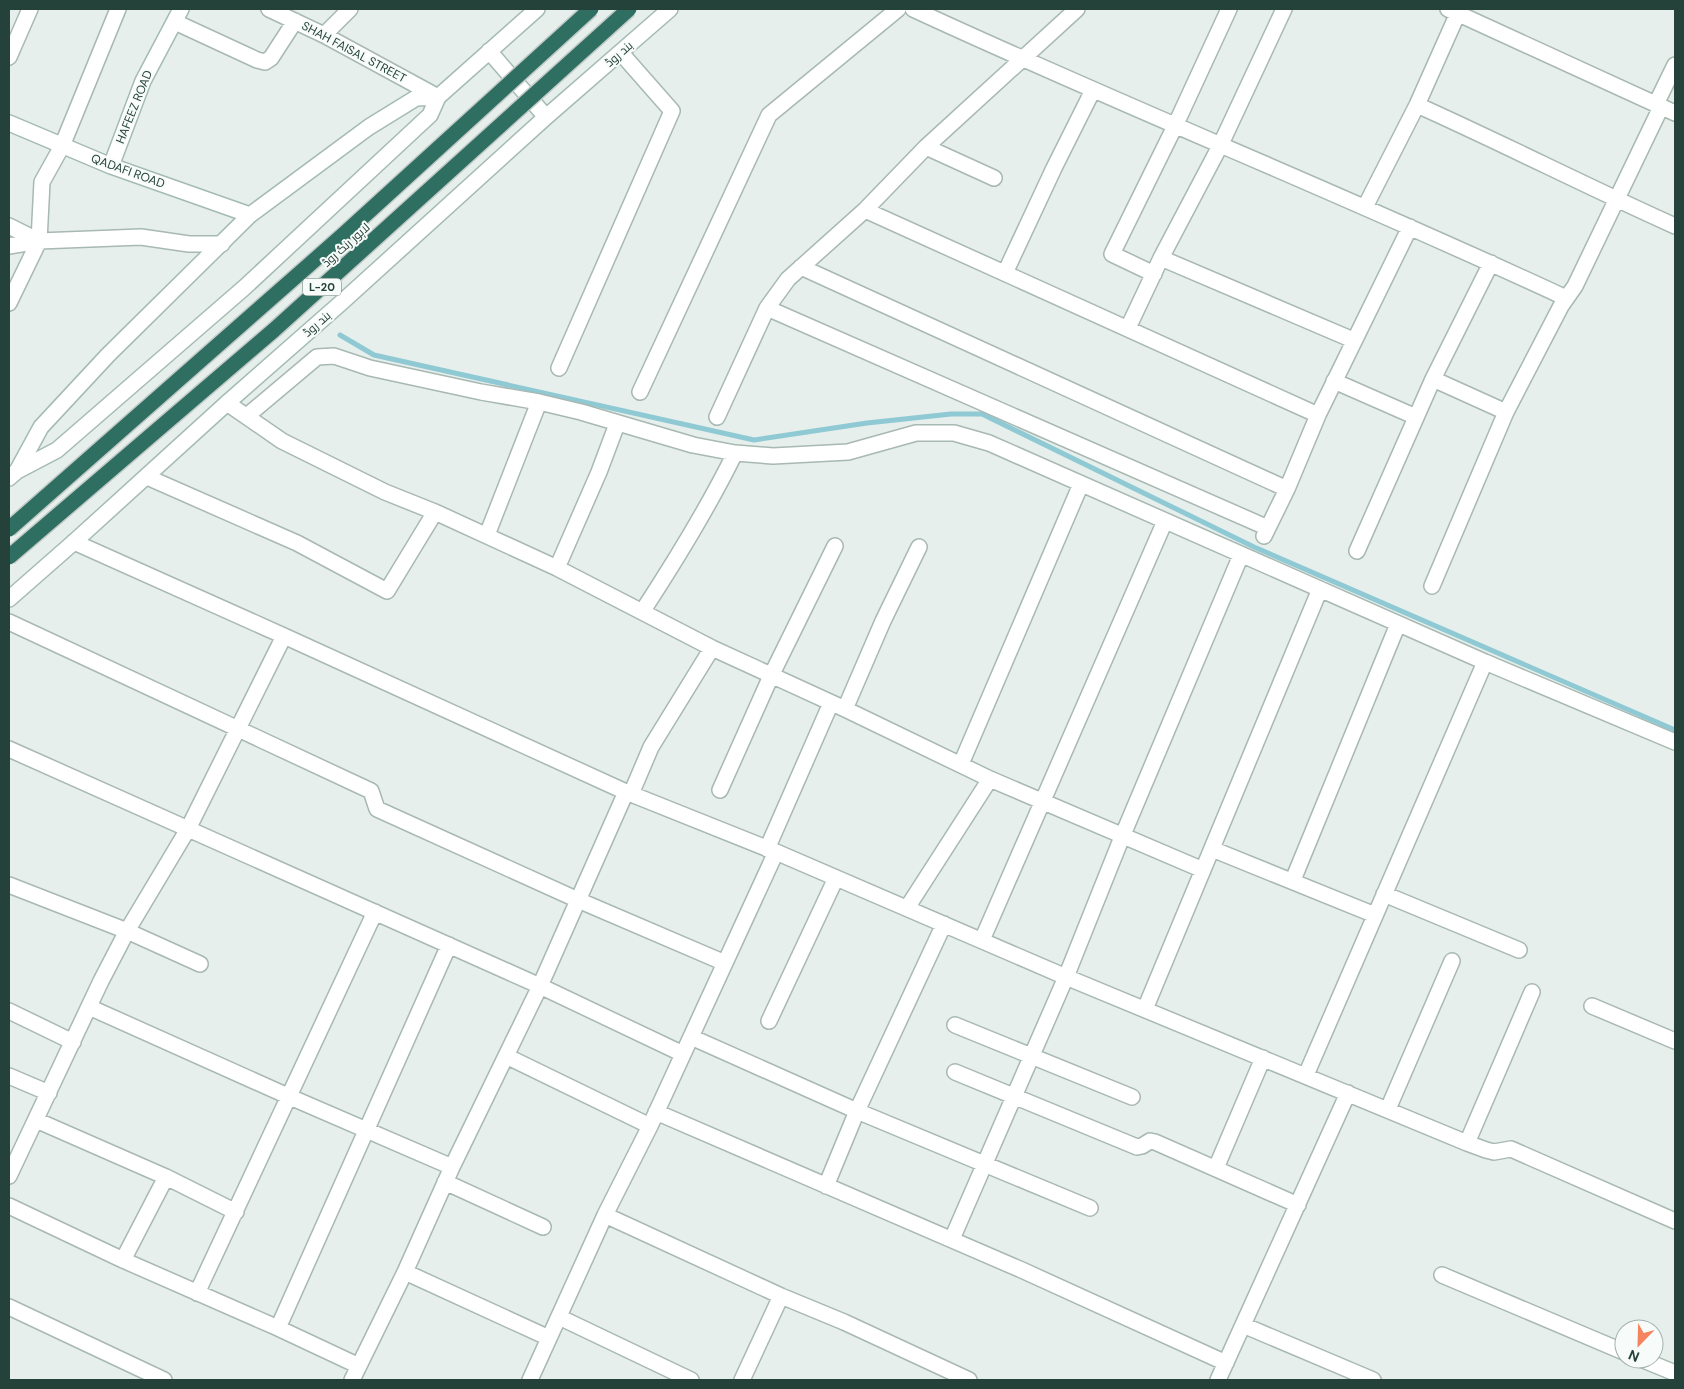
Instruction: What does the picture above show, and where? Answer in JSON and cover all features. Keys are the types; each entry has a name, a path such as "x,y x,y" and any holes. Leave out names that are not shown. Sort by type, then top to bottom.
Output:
{"highway":[{"name":"لاہور رنگ روڈ","path":"9,529 343,235 591,9"},
{"name":"لاہور رنگ روڈ","path":"9,557 274,330 629,9"}],"street":[{"path":"9,57 30,9"},
{"path":"9,303 39,241 42,182 62,146 118,9"},
{"name":"SHAH FAISAL STREET","path":"269,9 324,35 438,97"},
{"path":"324,35 350,9"},
{"path":"13,474 57,450 245,287 430,115 438,97 537,9"},
{"name":"بند روڈ","path":"9,599 148,477 546,117 670,9"},
{"path":"640,392 769,116 898,9"},
{"path":"913,9 1021,59 1365,207 1566,298"},
{"path":"717,417 767,308 788,279 865,210 926,146 1076,9"},
{"path":"1154,274 1112,254 1175,126 1229,9"},
{"path":"1128,328 1220,146 1284,9"},
{"path":"1365,207 1417,105 1453,11 1675,113"},
{"path":"178,15 265,62 271,58 295,21"},
{"name":"HAFEEZ ROAD","path":"111,166 142,81 178,15"},
{"path":"489,51 546,117"},
{"path":"559,368 672,110 620,53"},
{"path":"1432,586 1506,412 1566,298 1575,286 1659,106 1675,66"},
{"path":"1004,273 1093,90"},
{"path":"13,474 41,427 108,355 250,215 377,123 416,98 438,97"},
{"path":"1417,105 1616,200 1675,226"},
{"name":"QADAFI ROAD","path":"9,123 111,166 250,215"},
{"path":"926,146 994,178"},
{"path":"865,210 1318,415"},
{"path":"9,226 39,241"},
{"path":"767,308 1266,532 1353,340 1410,227"},
{"path":"9,246 39,241 141,237 189,244 222,244"},
{"path":"1162,258 1353,340"},
{"path":"1357,551 1433,379 1491,263"},
{"path":"801,267 1287,489"},
{"path":"248,415 317,357 334,356 370,368 581,412 693,445 735,453 773,456 848,452 916,433 954,433 989,443 1485,662 1675,742"},
{"path":"1433,379 1506,412"},
{"path":"1334,381 1416,417"},
{"path":"487,536 539,402"},
{"path":"228,403 248,415 282,441 385,492 434,512 557,568 712,648 846,709 990,779 1203,870"},
{"path":"557,568 599,472 617,424"},
{"path":"642,612 716,493 735,453"},
{"path":"148,477 297,543 387,591 434,512"},
{"path":"961,764 1081,484"},
{"path":"982,940 1165,521"},
{"path":"74,542 628,793 772,850 1066,976 1467,1143 1494,1152 1511,1149 1675,1220"},
{"path":"720,790 771,676 835,546"},
{"path":"846,709 883,621 919,547"},
{"path":"952,1239 1066,976 1122,837 1241,555"},
{"path":"1145,1009 1320,589"},
{"path":"9,622 371,791 377,809 578,900 725,963"},
{"path":"1293,880 1398,624"},
{"path":"9,1176 127,931 188,829 284,636"},
{"path":"352,1380 540,986 628,793 651,747 712,648"},
{"path":"1306,1075 1485,662"},
{"path":"530,1380 605,1215 653,1119 725,963 831,703"},
{"path":"9,749 540,986 683,1054"},
{"path":"907,908 990,779"},
{"path":"1212,849 1375,914"},
{"path":"769,1021 836,878"},
{"path":"9,885 127,931 200,964"},
{"path":"1384,894 1520,950"},
{"path":"198,1293 375,912"},
{"path":"826,1186 857,1111 944,924"},
{"path":"278,1328 449,945"},
{"path":"1388,1109 1452,961"},
{"path":"1467,1143 1532,992"},
{"path":"1592,1006 1675,1041"},
{"path":"89,1007 452,1167"},
{"path":"9,1011 73,1042"},
{"path":"955,1025 1132,1097"},
{"path":"691,1037 857,1111 1090,1208"},
{"path":"506,1056 653,1119 826,1186 952,1239 1226,1363"},
{"path":"1216,1168 1263,1058"},
{"path":"955,1072 1137,1147 1150,1140 1298,1205"},
{"path":"9,1076 49,1093"},
{"path":"1218,1380 1348,1093"},
{"path":"36,1120 166,1177 236,1212"},
{"path":"124,1260 166,1177"},
{"path":"445,1182 542,1227"},
{"path":"9,1206 359,1366"},
{"path":"605,1215 969,1380"},
{"path":"405,1272 549,1338"},
{"path":"1442,1275 1614,1348"},
{"path":"742,1380 781,1296"},
{"path":"9,1307 164,1380"},
{"path":"559,1317 690,1380"},
{"path":"1243,1325 1373,1380"}],"waterway":[{"path":"340,335 374,355 754,440 867,423 951,414 982,414 1254,547 1675,730"}]}
